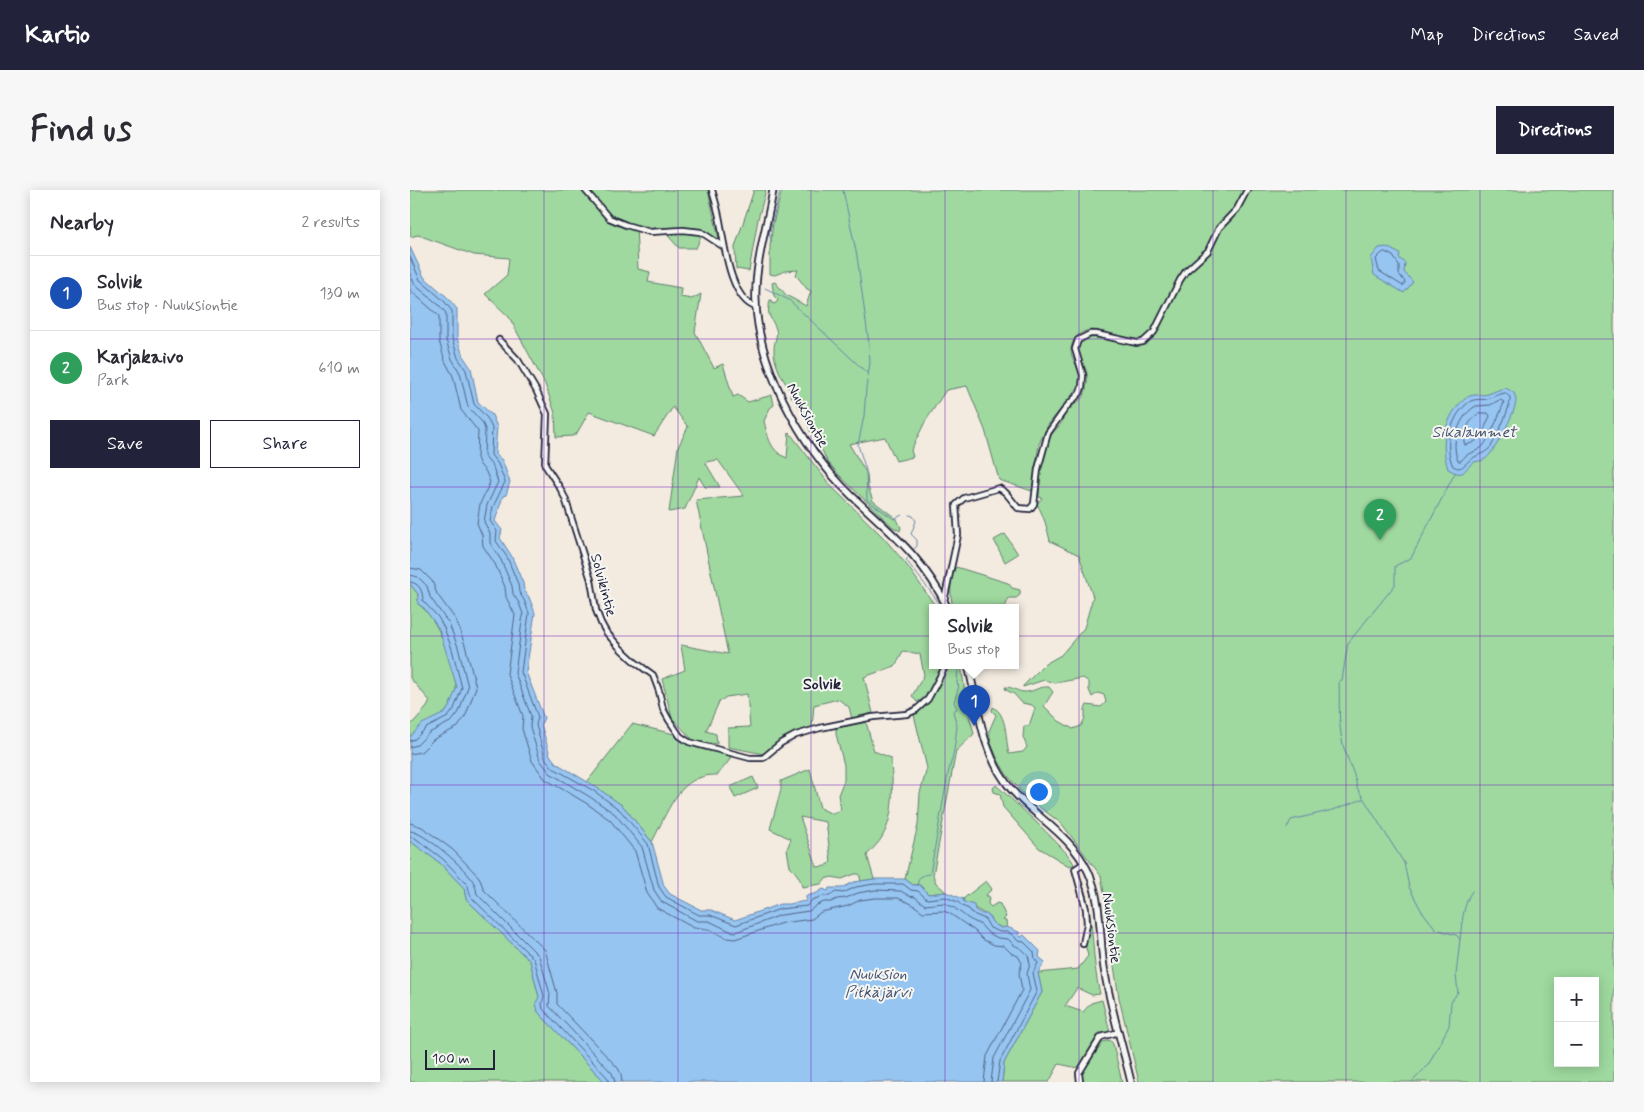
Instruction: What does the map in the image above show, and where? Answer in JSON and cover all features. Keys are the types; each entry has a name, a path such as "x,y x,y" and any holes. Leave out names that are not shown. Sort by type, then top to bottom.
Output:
{"street":[{"path":"585,190 609,218 626,226 650,232 683,230 701,232 724,247"},
{"path":"712,190 728,269 743,298 747,303 756,307"},
{"name":"Nuuksiontie","path":"773,190 758,263 756,307 762,338 777,386 791,416 823,465 839,483 914,555 946,604"},
{"path":"946,604 958,535 956,509 959,501 999,488 1003,490 1018,508 1030,509 1034,504 1038,468 1048,433 1068,405 1080,393 1082,387 1083,375 1075,348 1078,340 1090,334 1130,342 1143,342 1149,338 1159,323 1180,280 1186,271 1208,251 1219,228 1237,209 1247,190"},
{"name":"Solvikintie","path":"499,340 518,360 536,390 547,414 545,465 565,498 591,580 600,623 625,653 653,675 663,709 683,738 693,744 722,749 750,758 763,758 781,743 796,735 873,717 907,714 916,710 928,699 944,669"},
{"name":"Nuuksiontie","path":"969,669 982,730 997,768 1012,790 1065,838 1084,863 1094,885 1097,897 1104,967 1131,1082"},
{"path":"1082,944 1087,924 1086,909 1075,869 1084,863"},
{"path":"1080,1082 1079,1073 1101,1037 1119,1032"}],"green space":[{"path":"410,190 708,190 721,248 702,235 696,248 679,248 661,228 636,225 638,269 650,272 648,282 681,288 680,297 692,299 701,294 695,332 714,368 723,364 733,397 738,395 748,402 772,395 774,405 770,408 764,421 773,447 787,458 789,432 830,485 883,537 906,564 934,604 929,604 929,669 941,669 926,698 917,702 912,696 924,675 920,654 903,651 895,666 864,677 873,713 852,719 849,707 838,699 814,705 812,727 781,739 764,754 728,747 728,728 750,727 747,694 726,697 719,702 706,731 716,734 717,744 694,741 672,718 662,679 685,670 681,645 728,654 696,500 744,496 718,460 705,462 720,487 705,487 699,477 685,509 669,512 678,447 688,427 673,407 654,436 589,412 577,433 573,436 556,437 555,413 545,384 509,317 485,294 507,275 509,258 474,255 418,235 410,237"},
{"path":"754,190 766,190 758,219 749,271 736,269 735,247"},
{"path":"782,190 1614,190 1614,1082 1139,1082 1119,998 1111,947 1112,937 1101,876 1062,824 1026,797 1007,775 991,743 989,731 996,715 992,711 993,707 1004,721 1009,754 1023,752 1027,747 1023,737 1024,726 1029,726 1035,708 1032,705 1022,703 1005,687 1025,692 1049,687 1053,692 1044,706 1059,721 1073,729 1081,726 1085,718 1087,705 1101,707 1106,702 1104,695 1098,693 1092,697 1089,690 1089,682 1083,678 1055,683 1044,680 1023,687 1045,664 1061,655 1084,628 1093,597 1079,555 1050,541 1037,504 1042,498 1039,497 1040,473 1043,455 1049,440 1061,424 1064,416 1084,396 1087,374 1079,356 1079,347 1087,339 1100,338 1099,331 1089,330 1080,334 1073,341 1071,354 1078,370 1080,385 1048,425 1039,444 1032,491 999,480 985,430 967,386 946,390 925,422 911,450 913,457 896,461 885,437 849,444 867,474 868,487 873,501 897,519 901,528 900,531 893,527 827,461 817,439 810,431 806,417 790,395 791,392 779,371 774,354 776,331 769,310 770,300 772,300 773,304 778,300 774,296 772,283 775,282 786,295 806,306 811,291 807,289 796,275 798,270 785,271 775,275 770,274 770,246 773,223"},
{"path":"1005,534 1018,554 1005,562 994,540"},
{"path":"956,567 1008,583 1012,588 1020,590 1020,595 1016,598 1009,598 1006,604 952,604 951,587"},
{"path":"410,584 418,594 418,604 425,610 438,629 452,664 456,687 453,699 446,711 431,724 410,737 410,726 430,701 410,678"},
{"path":"946,669 962,669 967,707 974,734 956,751 933,875 936,883 946,892 928,894 920,885 913,885 905,879 918,825 920,793 927,768 914,715 927,703"},
{"path":"866,722 874,751 891,758 892,798 889,818 881,839 867,855 874,879 861,881 859,874 855,874 842,879 832,877 825,879 821,884 802,887 798,876 790,867 787,849 791,839 770,829 781,789 781,781 810,769 820,808 832,814 841,810 838,795 844,780 844,765 836,728","holes":["800,817 826,822 831,862 826,866 817,867"]},
{"path":"632,724 674,734 692,746 731,756 718,775 702,777 684,787 671,804 652,842 623,806 587,782"},
{"path":"753,777 758,788 735,798 730,787"},
{"path":"996,785 1063,849 1074,865 1069,866 1039,848 1003,807 1000,794 994,792 993,788"},
{"path":"410,841 440,863 464,888 466,899 530,961 539,997 538,1012 605,1082 410,1082"},
{"path":"986,881 992,889 985,896 989,896 988,904 991,907 997,903 1000,904 1006,917 1003,920 1006,921 1007,927 1002,928 992,923 990,917 964,902 963,899"},
{"path":"1083,888 1090,914 1095,967 1100,994 1092,995 1077,988 1065,1006 1083,1012 1091,1003 1102,1000 1110,1032 1099,1033 1078,1068 1059,1064 1049,1082 1002,1082 1004,1063 1042,992 1038,973 1078,969 1088,956 1085,944 1089,924"},
{"path":"1110,1040 1113,1044 1122,1082 1083,1082 1082,1074 1103,1042"}],"water":[{"name":"Nuuksion Pitkäjärvi","path":"410,247 424,277 447,297 457,309 457,338 463,356 471,368 478,402 492,415 497,427 495,454 502,460 510,482 506,495 503,496 495,521 502,530 500,538 511,555 535,613 526,672 544,718 541,724 550,755 556,763 623,806 652,842 664,886 670,894 701,910 711,910 735,920 780,904 806,901 806,896 823,889 828,891 829,888 842,888 854,882 874,879 905,879 913,885 920,885 928,894 946,892 963,899 964,902 974,905 975,910 982,914 987,914 993,923 1001,928 1007,927 1019,932 1021,937 1024,935 1040,951 1039,957 1045,962 1038,973 1042,992 1004,1063 1002,1082 605,1082 538,1012 536,1003 539,997 530,961 466,899 464,888 440,863 410,841 410,737 422,724 445,713 457,687 439,629 424,608 418,604 418,594 410,584"},
{"path":"1387,247 1400,254 1399,258 1405,263 1404,272 1413,282 1404,293 1374,275 1371,258 1379,248"},
{"name":"Sikalammet","path":"1506,388 1514,393 1515,406 1504,432 1494,449 1485,459 1474,462 1461,473 1448,469 1444,440 1453,413 1469,396 1488,394"}],"waterway":[{"path":"772,241 769,235 780,190"},
{"path":"843,190 857,256 869,344 870,363 864,416 858,445 866,470 867,500 894,519 902,515"},
{"path":"765,288 789,300 867,373"},
{"path":"1412,1082 1428,1065 1449,1026 1451,1002 1458,992 1456,975 1460,939 1456,935 1436,929 1421,910 1409,887 1404,863 1357,788 1343,746 1339,681 1342,680 1348,643 1395,585 1395,566 1411,558 1455,473"},
{"path":"909,515 913,516 916,521 911,534 917,540 917,546 914,549"},
{"path":"908,558 906,560 939,604"},
{"path":"917,885 919,878 930,874 954,751 957,726 953,711 957,709 954,702 959,686 957,684 958,669"},
{"path":"1287,828 1291,820 1333,810 1363,799"},
{"path":"1460,939 1465,908 1472,891"}],"place":[{"name":"Karjakaivo","path":"1380,540"},
{"name":"Solvik","path":"974,726"}],"district":[{"name":"Solvik","path":"822,683"}]}
